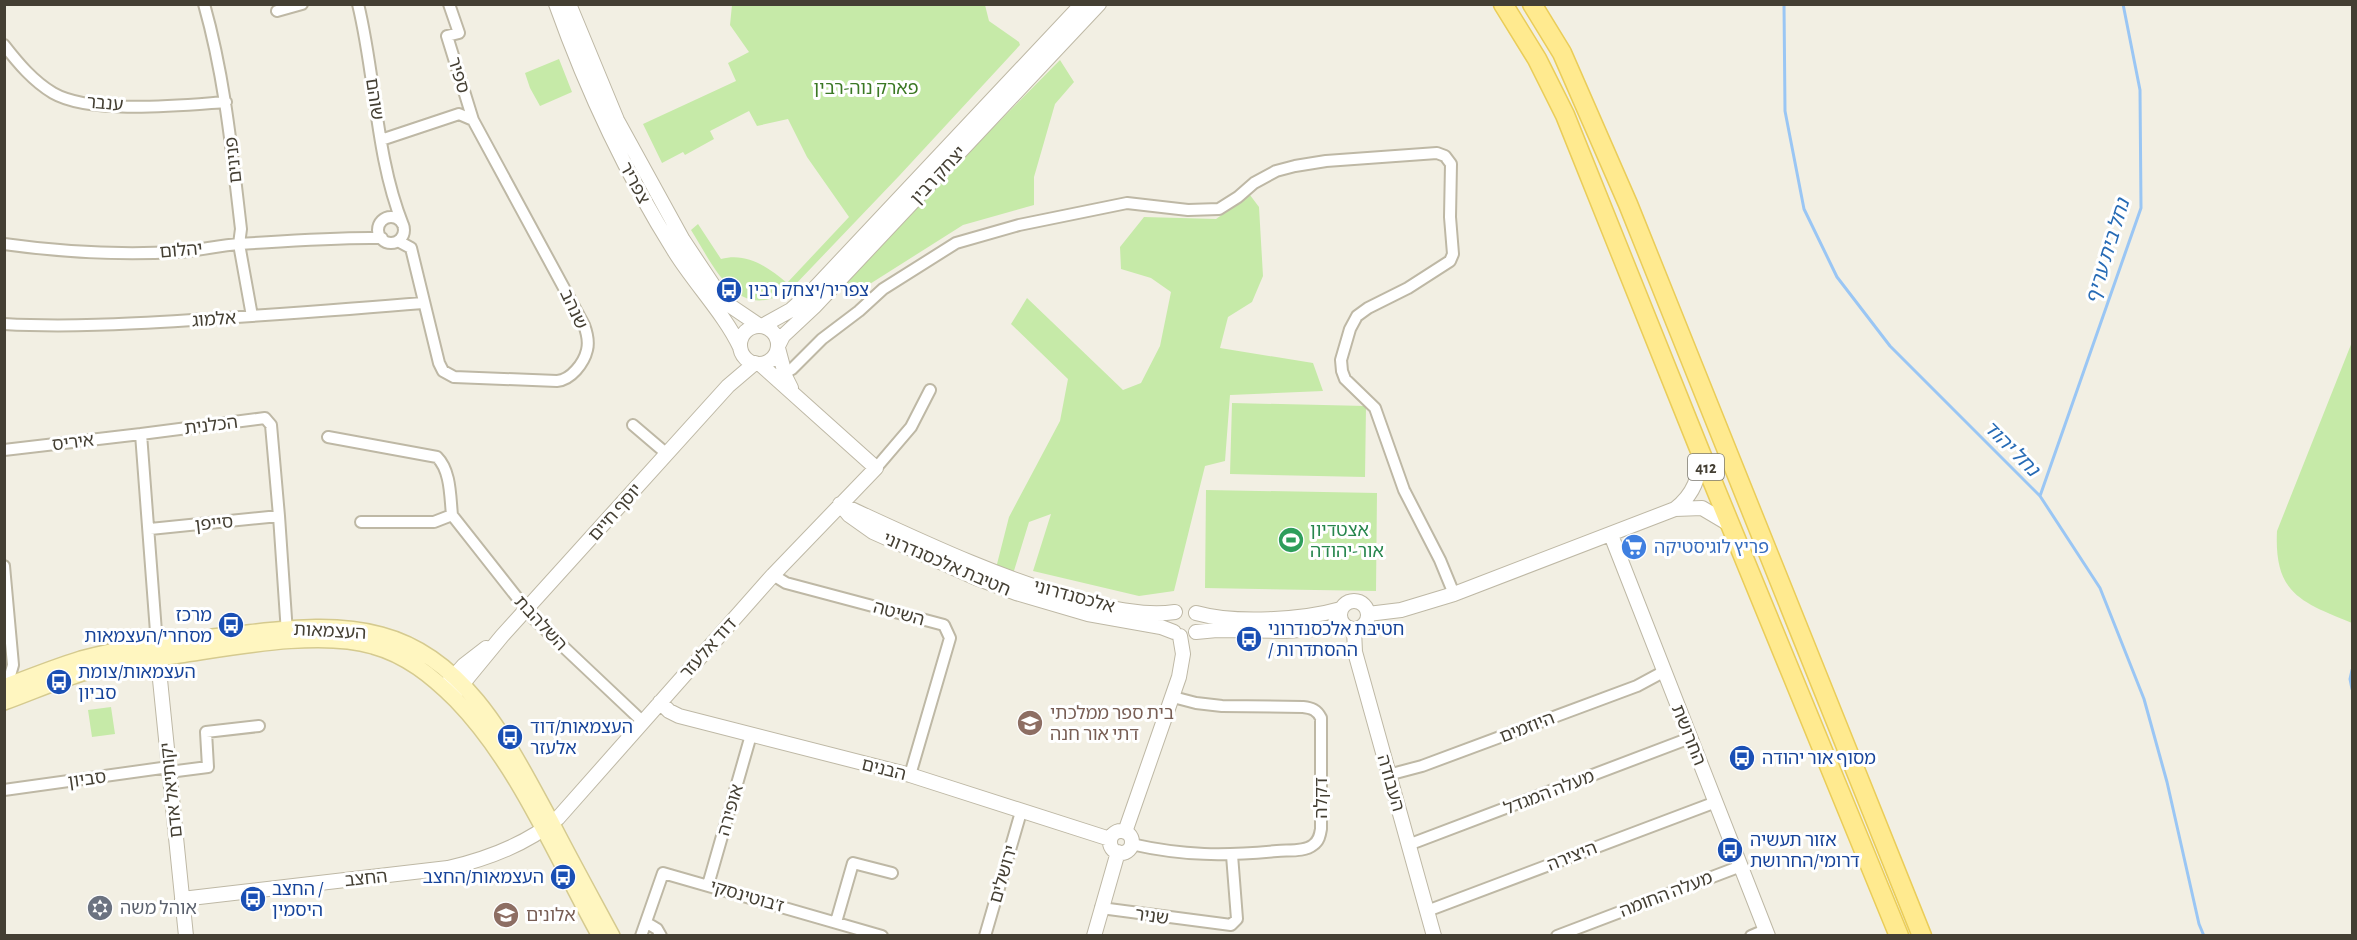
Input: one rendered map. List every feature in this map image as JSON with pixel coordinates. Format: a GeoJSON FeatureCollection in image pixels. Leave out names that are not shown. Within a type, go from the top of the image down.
{"type":"FeatureCollection","features":[{"type":"Feature","properties":{"kind":"main road","name":"412"},"geometry":{"type":"LineString","coordinates":[[1503,4],[1537,59],[1565,115],[1700,452],[1899,936]]}},
{"type":"Feature","properties":{"kind":"main road","name":"412"},"geometry":{"type":"LineString","coordinates":[[1532,4],[1562,53],[1623,193],[1922,936]]}},
{"type":"Feature","properties":{"kind":"main road","name":"העצמאות"},"geometry":{"type":"LineString","coordinates":[[5,692],[31,677],[82,659],[286,635],[371,645],[405,658],[453,686],[492,721],[509,746],[600,936]]}},
{"type":"Feature","properties":{"kind":"main road","name":"העצמאות"},"geometry":{"type":"LineString","coordinates":[[5,692],[157,651]]}},
{"type":"Feature","properties":{"kind":"main road","name":"העצמאות"},"geometry":{"type":"LineString","coordinates":[[547,826],[612,936]]}},
{"type":"Feature","properties":{"kind":"street","name":"פנינים"},"geometry":{"type":"LineString","coordinates":[[204,4],[220,66],[226,102],[241,229],[239,244],[252,316]]}},
{"type":"Feature","properties":{"kind":"street"},"geometry":{"type":"LineString","coordinates":[[277,11],[302,4]]}},
{"type":"Feature","properties":{"kind":"street","name":"שוהם"},"geometry":{"type":"LineString","coordinates":[[358,4],[366,38],[391,193],[403,225]]}},
{"type":"Feature","properties":{"kind":"street","name":"ספיר"},"geometry":{"type":"LineString","coordinates":[[449,4],[459,33],[447,36],[473,120]]}},
{"type":"Feature","properties":{"kind":"street","name":"צפריר"},"geometry":{"type":"LineString","coordinates":[[556,4],[584,76],[628,170],[675,253],[694,282],[731,328],[740,347]]}},
{"type":"Feature","properties":{"kind":"street","name":"צפריר"},"geometry":{"type":"LineString","coordinates":[[569,4],[617,120],[683,240],[717,291],[732,307],[761,326]]}},
{"type":"Feature","properties":{"kind":"street","name":"יצחק רבין"},"geometry":{"type":"LineString","coordinates":[[761,326],[791,310],[813,290],[1082,4]]}},
{"type":"Feature","properties":{"kind":"street","name":"יצחק רבין"},"geometry":{"type":"LineString","coordinates":[[778,347],[783,336],[814,307],[1099,4]]}},
{"type":"Feature","properties":{"kind":"street","name":"ענבר"},"geometry":{"type":"LineString","coordinates":[[4,45],[19,65],[35,80],[55,94],[88,104],[171,106],[226,102]]}},
{"type":"Feature","properties":{"kind":"street"},"geometry":{"type":"LineString","coordinates":[[381,140],[459,114],[473,120]]}},
{"type":"Feature","properties":{"kind":"street","name":"שנהב"},"geometry":{"type":"LineString","coordinates":[[398,241],[411,248],[423,303],[443,371],[454,377],[561,381],[573,374],[587,351],[584,325],[473,120]]}},
{"type":"Feature","properties":{"kind":"street"},"geometry":{"type":"LineString","coordinates":[[779,375],[792,369],[822,339],[859,311],[883,289],[956,243],[1019,225],[1127,203],[1188,210],[1219,209],[1254,183],[1276,171],[1295,166],[1326,161],[1437,153],[1445,156],[1452,165],[1450,217],[1453,254],[1450,261],[1358,316],[1350,329],[1341,360],[1345,379],[1375,408],[1404,490],[1440,560],[1454,594]]}},
{"type":"Feature","properties":{"kind":"street","name":"שוהם"},"geometry":{"type":"LineString","coordinates":[[382,228],[391,193]]}},
{"type":"Feature","properties":{"kind":"street"},"geometry":{"type":"LineString","coordinates":[[398,219],[403,225],[404,234],[398,241],[389,242],[382,228],[398,219]]}},
{"type":"Feature","properties":{"kind":"street","name":"יהלום"},"geometry":{"type":"LineString","coordinates":[[4,244],[130,254],[179,252],[239,244],[357,237],[382,228]]}},
{"type":"Feature","properties":{"kind":"street","name":"אלמוג"},"geometry":{"type":"LineString","coordinates":[[4,324],[56,327],[311,313],[423,303]]}},
{"type":"Feature","properties":{"kind":"street"},"geometry":{"type":"LineString","coordinates":[[779,375],[775,334],[770,329],[753,326],[745,332],[741,340],[740,347],[746,359],[779,375],[798,397],[876,468],[911,427],[930,390]]}},
{"type":"Feature","properties":{"kind":"street","name":"יוסף חיים"},"geometry":{"type":"LineString","coordinates":[[728,386],[736,369],[740,347]]}},
{"type":"Feature","properties":{"kind":"street"},"geometry":{"type":"LineString","coordinates":[[758,364],[771,360],[778,347]]}},
{"type":"Feature","properties":{"kind":"street","name":"יוסף חיים"},"geometry":{"type":"LineString","coordinates":[[453,686],[526,610],[728,386],[758,364]]}},
{"type":"Feature","properties":{"kind":"street","name":"הכלנית"},"geometry":{"type":"LineString","coordinates":[[141,434],[265,418],[271,425],[286,635]]}},
{"type":"Feature","properties":{"kind":"street"},"geometry":{"type":"LineString","coordinates":[[633,425],[667,454]]}},
{"type":"Feature","properties":{"kind":"street"},"geometry":{"type":"LineString","coordinates":[[141,434],[150,529],[157,651]]}},
{"type":"Feature","properties":{"kind":"street","name":"איריס"},"geometry":{"type":"LineString","coordinates":[[4,450],[141,434]]}},
{"type":"Feature","properties":{"kind":"street","name":"השלהבת"},"geometry":{"type":"LineString","coordinates":[[328,437],[437,457],[446,472],[452,515],[526,610],[642,721]]}},
{"type":"Feature","properties":{"kind":"street"},"geometry":{"type":"LineString","coordinates":[[1368,614],[1401,609],[1454,594],[1675,509],[1685,501],[1696,484],[1700,452]]}},
{"type":"Feature","properties":{"kind":"street","name":"דוד אלעזר"},"geometry":{"type":"LineString","coordinates":[[547,826],[566,811],[642,721],[773,575],[876,468]]}},
{"type":"Feature","properties":{"kind":"street","name":"חטיבת אלכסנדרוני"},"geometry":{"type":"LineString","coordinates":[[840,504],[943,551]]}},
{"type":"Feature","properties":{"kind":"street","name":"חטיבת אלכסנדרוני"},"geometry":{"type":"LineString","coordinates":[[840,504],[849,515],[873,532],[976,578],[1026,596],[1088,614],[1161,627],[1185,634],[1217,630],[1286,631],[1349,628]]}},
{"type":"Feature","properties":{"kind":"street"},"geometry":{"type":"LineString","coordinates":[[1675,509],[1702,508],[1730,524]]}},
{"type":"Feature","properties":{"kind":"street"},"geometry":{"type":"LineString","coordinates":[[361,522],[434,522],[452,515]]}},
{"type":"Feature","properties":{"kind":"street","name":"סייפן"},"geometry":{"type":"LineString","coordinates":[[150,529],[279,516]]}},
{"type":"Feature","properties":{"kind":"street","name":"החרושת"},"geometry":{"type":"LineString","coordinates":[[1611,535],[1767,933]]}},
{"type":"Feature","properties":{"kind":"street","name":"אלכסנדרוני"},"geometry":{"type":"LineString","coordinates":[[943,551],[1020,582],[1091,603],[1150,613],[1175,612]]}},
{"type":"Feature","properties":{"kind":"street"},"geometry":{"type":"LineString","coordinates":[[4,566],[13,665],[5,692]]}},
{"type":"Feature","properties":{"kind":"street","name":"השיטה"},"geometry":{"type":"LineString","coordinates":[[773,575],[786,583],[944,625],[950,638],[910,775]]}},
{"type":"Feature","properties":{"kind":"street"},"geometry":{"type":"LineString","coordinates":[[1185,634],[1170,624],[1175,612],[1183,608],[1215,617],[1295,618],[1341,609],[1348,602],[1357,601],[1365,606],[1368,614],[1363,627],[1349,628],[1340,618],[1341,609]]}},
{"type":"Feature","properties":{"kind":"street"},"geometry":{"type":"LineString","coordinates":[[1128,838],[1116,832],[1110,839],[1111,847],[1118,852],[1126,851],[1128,838],[1179,678],[1185,634],[1199,620],[1196,613]]}},
{"type":"Feature","properties":{"kind":"street","name":"העבודה"},"geometry":{"type":"LineString","coordinates":[[1349,628],[1434,936]]}},
{"type":"Feature","properties":{"kind":"street","name":"יקותיאל אדם"},"geometry":{"type":"LineString","coordinates":[[157,651],[186,936]]}},
{"type":"Feature","properties":{"kind":"street"},"geometry":{"type":"LineString","coordinates":[[13,665],[22,674],[31,677]]}},
{"type":"Feature","properties":{"kind":"street","name":"היוזמים"},"geometry":{"type":"LineString","coordinates":[[1388,775],[1422,766],[1627,690],[1663,672]]}},
{"type":"Feature","properties":{"kind":"street","name":"דקלה"},"geometry":{"type":"LineString","coordinates":[[1128,838],[1180,853],[1233,855],[1302,849],[1315,844],[1319,838],[1321,829],[1321,718],[1318,712],[1312,708],[1222,706],[1173,697]]}},
{"type":"Feature","properties":{"kind":"street","name":"הבנים"},"geometry":{"type":"LineString","coordinates":[[660,702],[669,711],[679,716],[910,775],[1110,839]]}},
{"type":"Feature","properties":{"kind":"street","name":"סביון"},"geometry":{"type":"LineString","coordinates":[[4,790],[208,767],[206,732],[258,726]]}},
{"type":"Feature","properties":{"kind":"street","name":"אופירה"},"geometry":{"type":"LineString","coordinates":[[708,885],[751,735]]}},
{"type":"Feature","properties":{"kind":"street","name":"מעלה המגדל"},"geometry":{"type":"LineString","coordinates":[[1408,845],[1690,738]]}},
{"type":"Feature","properties":{"kind":"street","name":"היצירה"},"geometry":{"type":"LineString","coordinates":[[1427,911],[1716,802]]}},
{"type":"Feature","properties":{"kind":"street","name":"ירושלים"},"geometry":{"type":"LineString","coordinates":[[985,936],[1021,812]]}},
{"type":"Feature","properties":{"kind":"street","name":"החצב"},"geometry":{"type":"LineString","coordinates":[[182,899],[448,868],[496,854],[547,826]]}},
{"type":"Feature","properties":{"kind":"street"},"geometry":{"type":"LineString","coordinates":[[1094,936],[1118,852]]}},
{"type":"Feature","properties":{"kind":"street","name":"שניר"},"geometry":{"type":"LineString","coordinates":[[1101,908],[1231,925],[1237,919],[1233,855]]}},
{"type":"Feature","properties":{"kind":"street"},"geometry":{"type":"LineString","coordinates":[[836,922],[853,863],[891,873]]}},
{"type":"Feature","properties":{"kind":"street","name":"מעלה החומה"},"geometry":{"type":"LineString","coordinates":[[1557,936],[1741,866]]}},
{"type":"Feature","properties":{"kind":"street","name":"ז'בוטינסקי"},"geometry":{"type":"LineString","coordinates":[[641,936],[663,873],[882,936]]}},
{"type":"Feature","properties":{"kind":"street"},"geometry":{"type":"LineString","coordinates":[[647,923],[657,929],[661,936]]}},
{"type":"Feature","properties":{"kind":"street"},"geometry":{"type":"LineString","coordinates":[[1751,936],[1767,933]]}},
{"type":"Feature","properties":{"kind":"green space","name":"פארק נוה-רבין"},"geometry":{"type":"Polygon","coordinates":[[[732,5],[985,5],[989,21],[1020,45],[792,288],[773,298],[757,300],[743,296],[730,288],[719,275],[691,230],[698,224],[721,259],[731,257],[757,262],[787,283],[849,217],[807,157],[788,119],[757,126],[749,111],[710,131],[714,139],[685,155],[683,152],[662,163],[643,124],[736,81],[728,63],[749,52],[730,25],[732,5]]]}},
{"type":"Feature","properties":{"kind":"green space"},"geometry":{"type":"Polygon","coordinates":[[[559,59],[572,92],[540,106],[525,73],[559,59]]]}},
{"type":"Feature","properties":{"kind":"green space"},"geometry":{"type":"Polygon","coordinates":[[[1060,60],[1074,82],[1055,104],[1034,177],[1034,205],[963,225],[854,294],[839,283],[1060,60]]]}},
{"type":"Feature","properties":{"kind":"green space"},"geometry":{"type":"Polygon","coordinates":[[[1250,195],[1259,207],[1263,276],[1252,302],[1228,317],[1220,348],[1313,363],[1323,391],[1230,395],[1225,461],[1205,466],[1174,591],[1139,596],[1033,571],[1051,514],[1029,522],[1013,574],[996,568],[1009,517],[1060,421],[1068,379],[1011,324],[1027,298],[1123,390],[1141,383],[1160,346],[1171,292],[1151,278],[1121,269],[1120,247],[1144,217],[1216,219],[1250,195]]]}},
{"type":"Feature","properties":{"kind":"green space"},"geometry":{"type":"Polygon","coordinates":[[[2352,342],[2352,623],[2318,608],[2294,592],[2280,569],[2277,531],[2352,342]]]}},
{"type":"Feature","properties":{"kind":"green space"},"geometry":{"type":"Polygon","coordinates":[[[1232,403],[1366,406],[1365,477],[1230,474],[1232,403]]]}},
{"type":"Feature","properties":{"kind":"green space","name":"אצטדיון אור-יהודה"},"geometry":{"type":"Polygon","coordinates":[[[1206,490],[1377,493],[1376,591],[1205,588],[1206,490]]]}},
{"type":"Feature","properties":{"kind":"green space"},"geometry":{"type":"Polygon","coordinates":[[[111,707],[115,734],[92,737],[88,710],[111,707]]]}},
{"type":"Feature","properties":{"kind":"waterway","name":"נחל יהוד"},"geometry":{"type":"LineString","coordinates":[[1784,4],[1785,111],[1804,209],[1837,277],[1890,346],[2040,496],[2100,588],[2144,699],[2167,782],[2199,924],[2204,936]]}},
{"type":"Feature","properties":{"kind":"waterway","name":"נחל בית עריף"},"geometry":{"type":"LineString","coordinates":[[2040,496],[2141,208],[2140,90],[2123,4]]}},
{"type":"Feature","properties":{"kind":"waterway"},"geometry":{"type":"LineString","coordinates":[[2352,670],[2350,679],[2352,689]]}},
{"type":"Feature","properties":{"kind":"place","name":"צפריר/יצחק רבין"},"geometry":{"type":"Point","coordinates":[729,290]}},
{"type":"Feature","properties":{"kind":"place","name":"אצטדיון אור-יהודה"},"geometry":{"type":"Point","coordinates":[1291,540]}},
{"type":"Feature","properties":{"kind":"place","name":"פריץ לוגיסטיקה"},"geometry":{"type":"Point","coordinates":[1634,547]}},
{"type":"Feature","properties":{"kind":"place","name":"מרכז מסחרי/העצמאות"},"geometry":{"type":"Point","coordinates":[231,625]}},
{"type":"Feature","properties":{"kind":"place","name":"חטיבת אלכסנדרוני / ההסתדרות"},"geometry":{"type":"Point","coordinates":[1249,639]}},
{"type":"Feature","properties":{"kind":"place","name":"העצמאות/צומת סביון"},"geometry":{"type":"Point","coordinates":[59,682]}},
{"type":"Feature","properties":{"kind":"place","name":"בית ספר ממלכתי דתי אור חנה"},"geometry":{"type":"Point","coordinates":[1030,723]}},
{"type":"Feature","properties":{"kind":"place","name":"העצמאות/דוד אלעזר"},"geometry":{"type":"Point","coordinates":[510,737]}},
{"type":"Feature","properties":{"kind":"place","name":"מסוף אור יהודה"},"geometry":{"type":"Point","coordinates":[1742,758]}},
{"type":"Feature","properties":{"kind":"place","name":"אזור תעשיה דרומי/החרושת"},"geometry":{"type":"Point","coordinates":[1730,850]}},
{"type":"Feature","properties":{"kind":"place","name":"העצמאות/החצב"},"geometry":{"type":"Point","coordinates":[563,877]}},
{"type":"Feature","properties":{"kind":"place","name":"החצב / היסמין"},"geometry":{"type":"Point","coordinates":[253,899]}},
{"type":"Feature","properties":{"kind":"place","name":"אוהל משה"},"geometry":{"type":"Point","coordinates":[100,908]}},
{"type":"Feature","properties":{"kind":"place","name":"אלונים"},"geometry":{"type":"Point","coordinates":[506,915]}}]}
